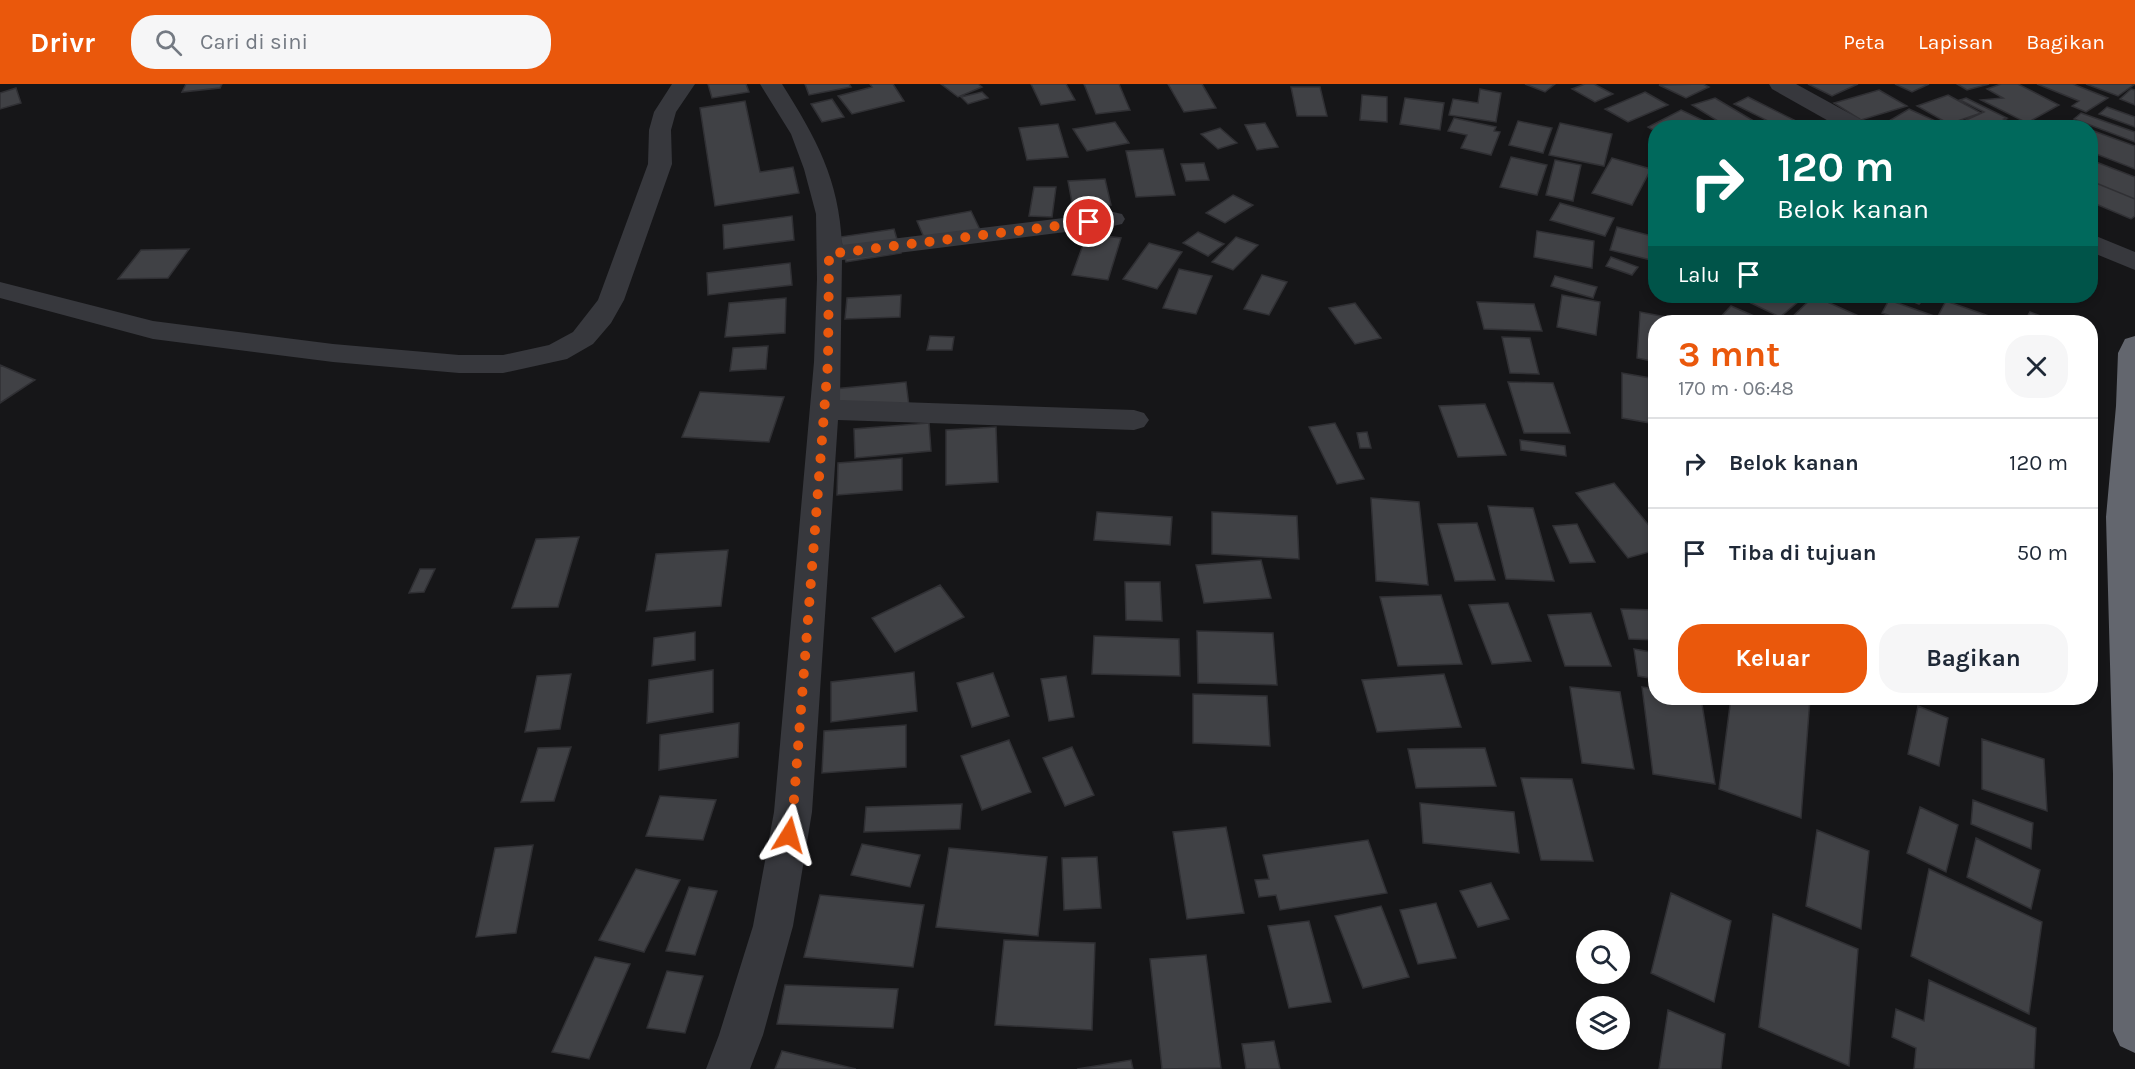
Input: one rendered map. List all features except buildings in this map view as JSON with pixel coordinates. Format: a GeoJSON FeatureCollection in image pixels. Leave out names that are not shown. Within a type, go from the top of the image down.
{"type":"FeatureCollection","features":[{"type":"Feature","properties":{"kind":"highway"},"geometry":{"type":"LineString","coordinates":[[2135,345],[2132,353],[2125,627],[2132,774],[2135,1031]]}},
{"type":"Feature","properties":{"kind":"street"},"geometry":{"type":"LineString","coordinates":[[0,290],[153,330],[333,353],[459,364],[503,364],[556,353],[583,338],[601,317],[611,300],[660,164],[660,130],[664,112],[684,84]]}},
{"type":"Feature","properties":{"kind":"street"},"geometry":{"type":"LineString","coordinates":[[728,1069],[741,1035],[773,926],[793,812],[828,362],[828,214],[816,169],[802,134],[771,84]]}},
{"type":"Feature","properties":{"kind":"street"},"geometry":{"type":"LineString","coordinates":[[1780,84],[1845,120]]}},
{"type":"Feature","properties":{"kind":"street"},"geometry":{"type":"LineString","coordinates":[[829,254],[1113,219]]}},
{"type":"Feature","properties":{"kind":"street"},"geometry":{"type":"LineString","coordinates":[[2098,245],[2135,262]]}},
{"type":"Feature","properties":{"kind":"street"},"geometry":{"type":"LineString","coordinates":[[823,409],[1134,420]]}},
{"type":"Feature","properties":{"kind":"route"},"geometry":{"type":"LineString","coordinates":[[789,835],[793,812],[828,362],[829,254],[1089,222]]}}]}
